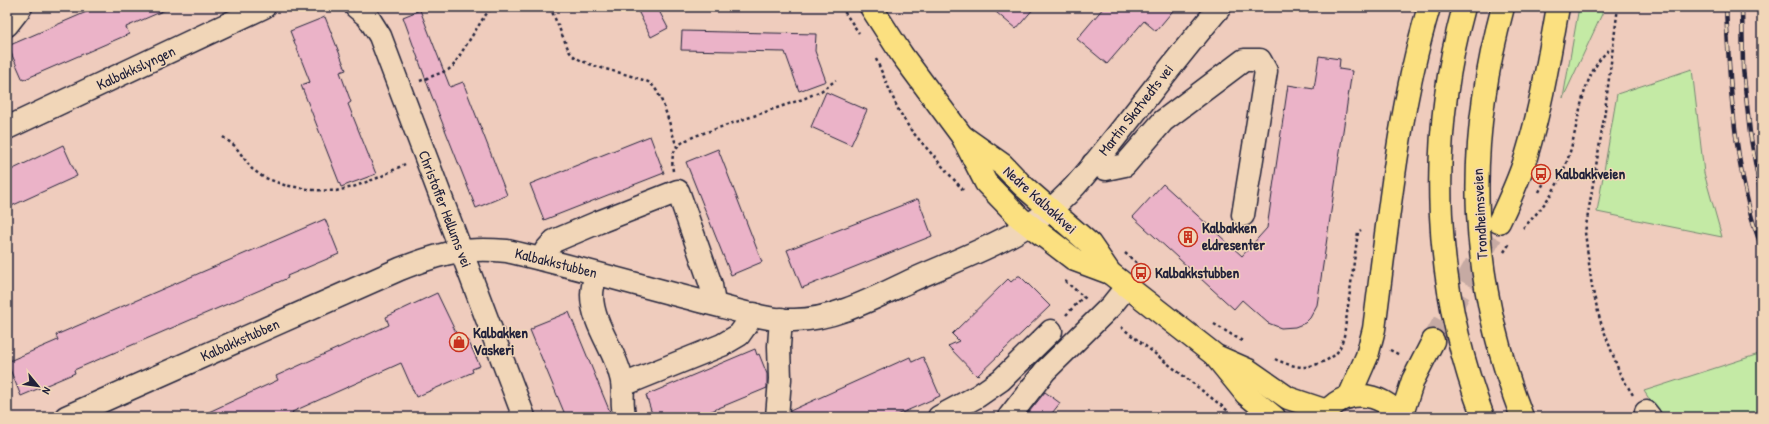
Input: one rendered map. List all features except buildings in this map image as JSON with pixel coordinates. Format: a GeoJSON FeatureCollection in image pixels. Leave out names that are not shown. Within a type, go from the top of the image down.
{"type":"FeatureCollection","features":[{"type":"Feature","properties":{"kind":"main road","name":"Nedre Kalbakkvei"},"geometry":{"type":"LineString","coordinates":[[871,7],[902,55],[962,136],[986,183],[1005,204],[1029,225],[1075,260],[1110,273],[1216,356],[1246,394],[1274,417]]}},
{"type":"Feature","properties":{"kind":"main road"},"geometry":{"type":"LineString","coordinates":[[1350,397],[1367,356],[1374,329],[1408,88],[1429,7]]}},
{"type":"Feature","properties":{"kind":"main road"},"geometry":{"type":"LineString","coordinates":[[1464,7],[1449,76],[1442,128],[1441,209],[1444,254],[1451,309],[1460,346],[1483,417]]}},
{"type":"Feature","properties":{"kind":"main road","name":"Trondheimsveien"},"geometry":{"type":"LineString","coordinates":[[1503,7],[1484,87],[1480,127],[1477,202],[1479,246],[1494,332],[1508,380],[1522,417]]}},
{"type":"Feature","properties":{"kind":"main road"},"geometry":{"type":"LineString","coordinates":[[1499,222],[1526,158],[1533,133],[1540,104],[1558,7]]}},
{"type":"Feature","properties":{"kind":"main road","name":"Nedre Kalbakkvei"},"geometry":{"type":"LineString","coordinates":[[962,136],[1003,165],[1050,210],[1090,244],[1110,273]]}},
{"type":"Feature","properties":{"kind":"main road"},"geometry":{"type":"LineString","coordinates":[[1401,417],[1413,380],[1433,341]]}},
{"type":"Feature","properties":{"kind":"main road","name":"Nedre Kalbakkvei"},"geometry":{"type":"LineString","coordinates":[[1216,356],[1248,370],[1288,398],[1325,414]]}},
{"type":"Feature","properties":{"kind":"main road"},"geometry":{"type":"LineString","coordinates":[[1325,414],[1337,402],[1361,395],[1373,396],[1384,401],[1401,417]]}},
{"type":"Feature","properties":{"kind":"street"},"geometry":{"type":"LineString","coordinates":[[7,25],[21,7]]}},
{"type":"Feature","properties":{"kind":"street","name":"Kalbakkslyngen"},"geometry":{"type":"LineString","coordinates":[[7,128],[264,7]]}},
{"type":"Feature","properties":{"kind":"street","name":"Christoffer Hellums vei"},"geometry":{"type":"LineString","coordinates":[[356,7],[374,24],[380,36],[524,417]]}},
{"type":"Feature","properties":{"kind":"street","name":"Martin Skatvedts vei"},"geometry":{"type":"LineString","coordinates":[[1050,210],[1067,195],[1093,164],[1220,7]]}},
{"type":"Feature","properties":{"kind":"street"},"geometry":{"type":"LineString","coordinates":[[1093,164],[1106,169],[1125,165],[1163,121],[1244,60],[1260,60],[1266,71],[1244,215]]}},
{"type":"Feature","properties":{"kind":"street"},"geometry":{"type":"LineString","coordinates":[[541,259],[546,250],[554,241],[678,191],[711,285],[714,304]]}},
{"type":"Feature","properties":{"kind":"street","name":"Kalbakkstubben"},"geometry":{"type":"LineString","coordinates":[[66,417],[400,269],[430,257],[461,250],[489,249],[507,251],[754,314],[781,320],[795,320],[816,318],[841,311],[884,294],[1000,240],[1029,225],[1050,210]]}},
{"type":"Feature","properties":{"kind":"street"},"geometry":{"type":"LineString","coordinates":[[596,274],[592,296],[595,311],[620,371],[623,385],[622,398],[625,417]]}},
{"type":"Feature","properties":{"kind":"street"},"geometry":{"type":"LineString","coordinates":[[1009,417],[1045,371],[1103,313],[1127,286]]}},
{"type":"Feature","properties":{"kind":"street"},"geometry":{"type":"LineString","coordinates":[[623,385],[722,345],[739,335],[754,314]]}},
{"type":"Feature","properties":{"kind":"street"},"geometry":{"type":"LineString","coordinates":[[777,417],[780,378],[778,346],[781,320]]}},
{"type":"Feature","properties":{"kind":"street"},"geometry":{"type":"LineString","coordinates":[[939,417],[978,396],[1001,380],[1051,331]]}},
{"type":"Feature","properties":{"kind":"path"},"geometry":{"type":"LineString","coordinates":[[399,89],[437,75],[453,66],[492,7]]}},
{"type":"Feature","properties":{"kind":"path"},"geometry":{"type":"LineString","coordinates":[[550,7],[568,51],[572,56],[652,84],[659,96],[677,147]]}},
{"type":"Feature","properties":{"kind":"path"},"geometry":{"type":"LineString","coordinates":[[842,7],[861,36]]}},
{"type":"Feature","properties":{"kind":"path"},"geometry":{"type":"LineString","coordinates":[[1618,7],[1604,118],[1585,232],[1592,287],[1600,320],[1610,350],[1620,374],[1648,415]]}},
{"type":"Feature","properties":{"kind":"path"},"geometry":{"type":"LineString","coordinates":[[1519,232],[1544,205],[1556,187],[1572,147],[1590,75],[1597,63],[1612,48]]}},
{"type":"Feature","properties":{"kind":"path"},"geometry":{"type":"LineString","coordinates":[[873,54],[898,109],[910,128],[968,196]]}},
{"type":"Feature","properties":{"kind":"path"},"geometry":{"type":"LineString","coordinates":[[678,191],[672,164],[673,155],[677,147],[685,141],[695,136],[803,99],[821,91],[836,80]]}},
{"type":"Feature","properties":{"kind":"path"},"geometry":{"type":"LineString","coordinates":[[223,137],[235,146],[252,169],[263,177],[284,185],[327,192],[353,187],[380,176],[424,153]]}},
{"type":"Feature","properties":{"kind":"path"},"geometry":{"type":"LineString","coordinates":[[934,157],[939,154]]}},
{"type":"Feature","properties":{"kind":"path"},"geometry":{"type":"LineString","coordinates":[[1274,359],[1302,367],[1319,363],[1330,358],[1338,351],[1344,336],[1358,232],[1361,230]]}},
{"type":"Feature","properties":{"kind":"path"},"geometry":{"type":"LineString","coordinates":[[1501,258],[1512,241]]}},
{"type":"Feature","properties":{"kind":"path"},"geometry":{"type":"LineString","coordinates":[[1124,252],[1148,271]]}},
{"type":"Feature","properties":{"kind":"path"},"geometry":{"type":"LineString","coordinates":[[1061,278],[1103,313],[1231,413]]}},
{"type":"Feature","properties":{"kind":"path"},"geometry":{"type":"LineString","coordinates":[[1209,321],[1250,345]]}},
{"type":"Feature","properties":{"kind":"path"},"geometry":{"type":"LineString","coordinates":[[1385,348],[1405,357]]}},
{"type":"Feature","properties":{"kind":"green space"},"geometry":{"type":"Polygon","coordinates":[[[1579,7],[1603,7],[1602,14],[1563,98],[1579,7]]]}},
{"type":"Feature","properties":{"kind":"green space"},"geometry":{"type":"Polygon","coordinates":[[[1692,69],[1704,173],[1722,237],[1597,212],[1617,94],[1692,69]]]}},
{"type":"Feature","properties":{"kind":"green space"},"geometry":{"type":"Polygon","coordinates":[[[1762,353],[1762,417],[1661,417],[1644,391],[1762,353]]]}},
{"type":"Feature","properties":{"kind":"tunnel"},"geometry":{"type":"LineString","coordinates":[[1433,341],[1499,222]]}},
{"type":"Feature","properties":{"kind":"railway"},"geometry":{"type":"LineString","coordinates":[[1726,7],[1730,82],[1735,132],[1750,212],[1762,250]]}},
{"type":"Feature","properties":{"kind":"railway"},"geometry":{"type":"LineString","coordinates":[[1742,7],[1743,68],[1750,133],[1762,201]]}},
{"type":"Feature","properties":{"kind":"place","name":"Kalbakkveien"},"geometry":{"type":"Point","coordinates":[1541,174]}},
{"type":"Feature","properties":{"kind":"place","name":"Kalbakken eldresenter"},"geometry":{"type":"Point","coordinates":[1188,237]}},
{"type":"Feature","properties":{"kind":"place","name":"Kalbakkstubben"},"geometry":{"type":"Point","coordinates":[1141,273]}},
{"type":"Feature","properties":{"kind":"place","name":"Kalbakken Vaskeri"},"geometry":{"type":"Point","coordinates":[459,342]}}]}
